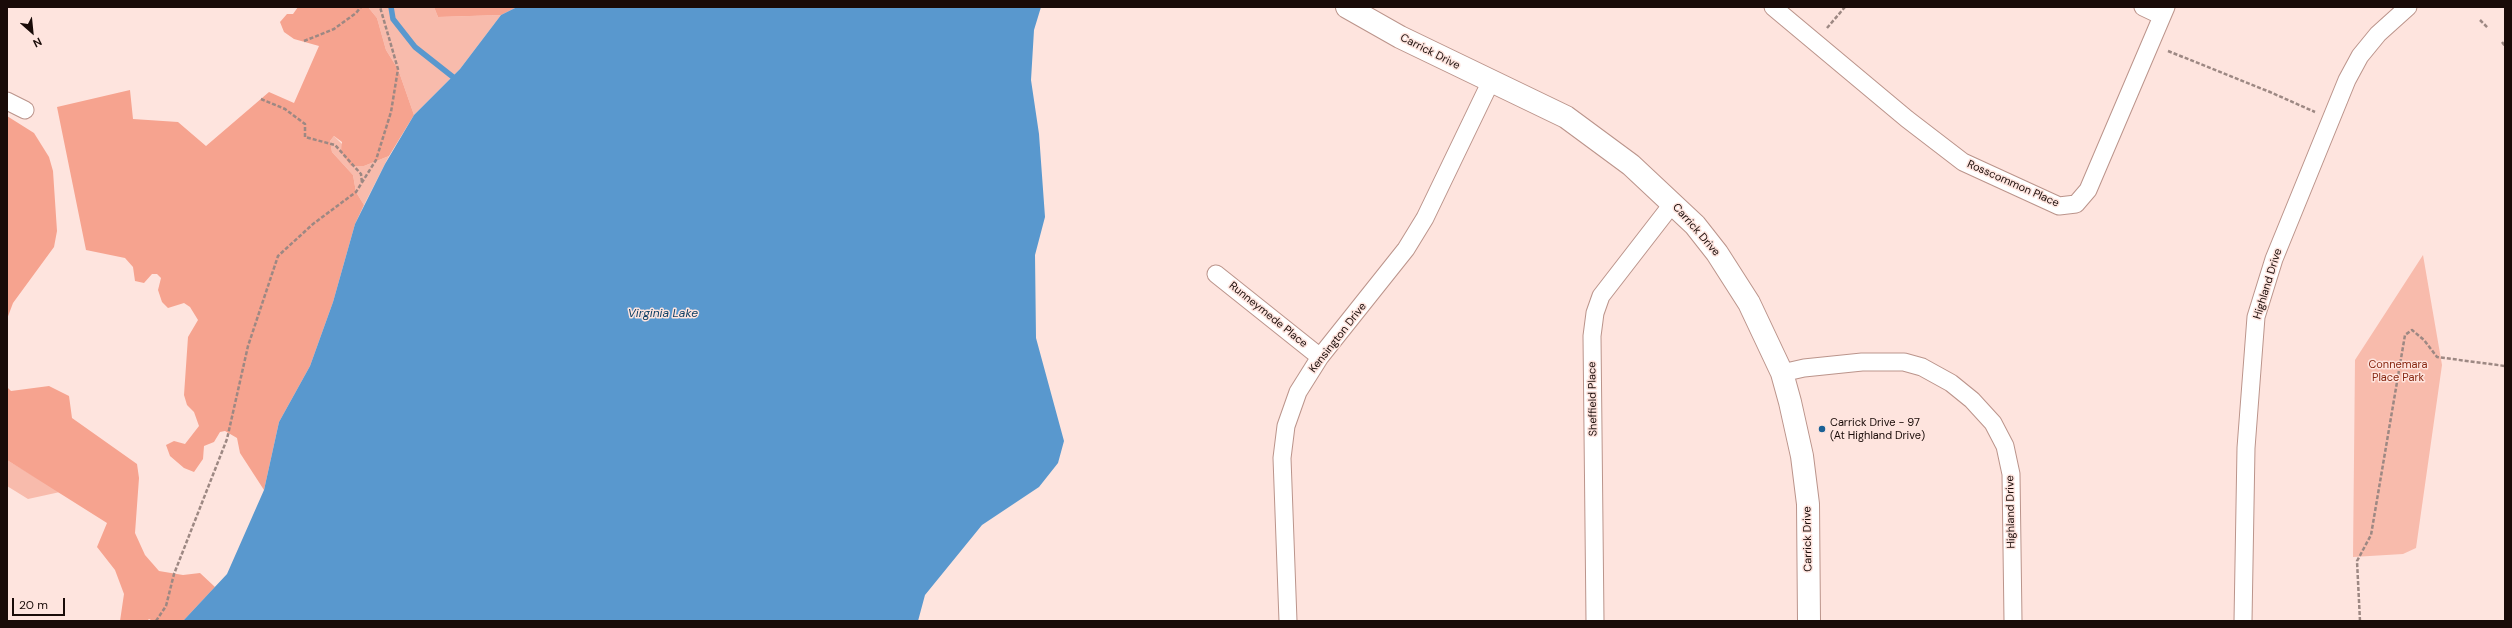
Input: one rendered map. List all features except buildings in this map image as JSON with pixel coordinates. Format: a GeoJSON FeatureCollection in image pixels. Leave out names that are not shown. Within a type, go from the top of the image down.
{"type":"FeatureCollection","features":[{"type":"Feature","properties":{"kind":"street","name":"Carrick Drive"},"geometry":{"type":"LineString","coordinates":[[1347,7],[1400,37],[1490,82],[1536,101],[1566,117],[1631,165],[1695,225],[1731,274],[1748,303],[1782,373],[1802,456],[1808,504],[1809,621]]}},
{"type":"Feature","properties":{"kind":"street","name":"Rosscommon Place"},"geometry":{"type":"LineString","coordinates":[[1774,7],[1907,119],[1963,162],[2059,206],[2076,204],[2088,190],[2164,12]]}},
{"type":"Feature","properties":{"kind":"street"},"geometry":{"type":"LineString","coordinates":[[2143,7],[2164,12]]}},
{"type":"Feature","properties":{"kind":"street","name":"Highland Drive"},"geometry":{"type":"LineString","coordinates":[[2243,621],[2250,367],[2260,303],[2274,260],[2347,80],[2360,56],[2378,34],[2408,7]]}},
{"type":"Feature","properties":{"kind":"street","name":"Kensington Drive"},"geometry":{"type":"LineString","coordinates":[[1288,621],[1282,458],[1286,426],[1298,392],[1320,357],[1406,249],[1425,218],[1490,82]]}},
{"type":"Feature","properties":{"kind":"street"},"geometry":{"type":"LineString","coordinates":[[7,101],[25,110]]}},
{"type":"Feature","properties":{"kind":"street","name":"Sheffield Place"},"geometry":{"type":"LineString","coordinates":[[1595,621],[1592,336],[1595,314],[1601,296],[1673,203]]}},
{"type":"Feature","properties":{"kind":"street","name":"Runneymede Place"},"geometry":{"type":"LineString","coordinates":[[1216,274],[1320,357]]}},
{"type":"Feature","properties":{"kind":"street","name":"Highland Drive"},"geometry":{"type":"LineString","coordinates":[[1782,373],[1804,368],[1862,362],[1904,362],[1928,370],[1951,383],[1972,400],[1993,423],[2005,446],[2011,474],[2013,621]]}},
{"type":"Feature","properties":{"kind":"path"},"geometry":{"type":"LineString","coordinates":[[304,42],[334,29],[356,14],[361,7]]}},
{"type":"Feature","properties":{"kind":"path"},"geometry":{"type":"LineString","coordinates":[[156,621],[166,606],[174,574],[227,439],[248,346],[278,256],[313,224],[356,192],[376,160],[397,83],[398,69],[380,7]]}},
{"type":"Feature","properties":{"kind":"path"},"geometry":{"type":"LineString","coordinates":[[1827,28],[1845,7]]}},
{"type":"Feature","properties":{"kind":"path"},"geometry":{"type":"LineString","coordinates":[[2480,20],[2488,28]]}},
{"type":"Feature","properties":{"kind":"path"},"geometry":{"type":"LineString","coordinates":[[2502,42],[2505,46]]}},
{"type":"Feature","properties":{"kind":"path"},"geometry":{"type":"LineString","coordinates":[[2168,51],[2316,112]]}},
{"type":"Feature","properties":{"kind":"path"},"geometry":{"type":"LineString","coordinates":[[261,99],[285,109],[306,124],[305,137],[335,145],[361,174],[362,184]]}},
{"type":"Feature","properties":{"kind":"path"},"geometry":{"type":"LineString","coordinates":[[2360,621],[2357,560],[2371,535],[2405,335],[2412,330],[2424,340],[2437,357],[2505,366]]}},
{"type":"Feature","properties":{"kind":"green space"},"geometry":{"type":"Polygon","coordinates":[[[368,7],[434,7],[438,17],[501,15],[460,69],[414,115],[398,69],[386,50],[377,18],[368,7]]]}},
{"type":"Feature","properties":{"kind":"green space"},"geometry":{"type":"Polygon","coordinates":[[[334,136],[364,166],[389,156],[364,205],[356,192],[353,175],[332,152],[330,141],[334,136]]]}},
{"type":"Feature","properties":{"kind":"green space","name":"Connemara Place Park"},"geometry":{"type":"Polygon","coordinates":[[[2423,255],[2442,365],[2416,548],[2403,554],[2353,557],[2355,360],[2423,255]]]}},
{"type":"Feature","properties":{"kind":"green space"},"geometry":{"type":"Polygon","coordinates":[[[7,460],[60,492],[28,499],[7,486],[7,460]]]}},
{"type":"Feature","properties":{"kind":"shaded area"},"geometry":{"type":"Polygon","coordinates":[[[298,7],[368,7],[377,18],[386,50],[398,69],[414,115],[389,156],[364,166],[351,166],[341,152],[342,142],[334,136],[330,141],[332,152],[353,175],[356,192],[364,205],[355,224],[333,302],[310,366],[279,422],[264,490],[240,453],[237,438],[225,431],[220,432],[214,442],[204,446],[203,459],[194,472],[184,468],[170,456],[166,445],[174,441],[185,444],[199,426],[194,412],[187,405],[184,395],[188,337],[198,320],[190,307],[184,303],[168,308],[162,302],[158,290],[161,278],[157,274],[152,274],[144,283],[135,281],[133,267],[125,258],[86,250],[57,107],[130,90],[133,119],[178,122],[206,146],[269,92],[294,103],[319,46],[294,39],[284,32],[280,22],[287,14],[293,14],[298,7]]]}},
{"type":"Feature","properties":{"kind":"shaded area"},"geometry":{"type":"Polygon","coordinates":[[[434,7],[517,7],[501,15],[438,17],[434,7]]]}},
{"type":"Feature","properties":{"kind":"shaded area"},"geometry":{"type":"Polygon","coordinates":[[[7,116],[34,133],[49,157],[53,171],[57,231],[54,247],[13,303],[7,319],[7,116]]]}},
{"type":"Feature","properties":{"kind":"shaded area"},"geometry":{"type":"Polygon","coordinates":[[[49,386],[69,396],[72,418],[137,464],[139,478],[135,533],[145,555],[159,571],[183,575],[200,573],[215,587],[183,621],[153,621],[149,619],[147,621],[120,621],[124,594],[115,570],[97,547],[107,523],[7,460],[7,387],[11,391],[49,386]]]}},
{"type":"Feature","properties":{"kind":"water","name":"Virginia Lake"},"geometry":{"type":"Polygon","coordinates":[[[517,7],[1041,7],[1034,30],[1031,80],[1039,134],[1045,217],[1035,255],[1036,338],[1064,441],[1058,463],[1039,487],[982,525],[925,595],[918,621],[183,621],[227,574],[264,490],[279,422],[310,366],[333,302],[355,224],[385,164],[414,115],[460,69],[501,15],[517,7]]]}},
{"type":"Feature","properties":{"kind":"waterway"},"geometry":{"type":"LineString","coordinates":[[391,7],[393,19],[415,47],[453,77]]}},
{"type":"Feature","properties":{"kind":"place","name":"Carrick Drive - 97 (At Highland Drive)"},"geometry":{"type":"Point","coordinates":[1822,429]}}]}
